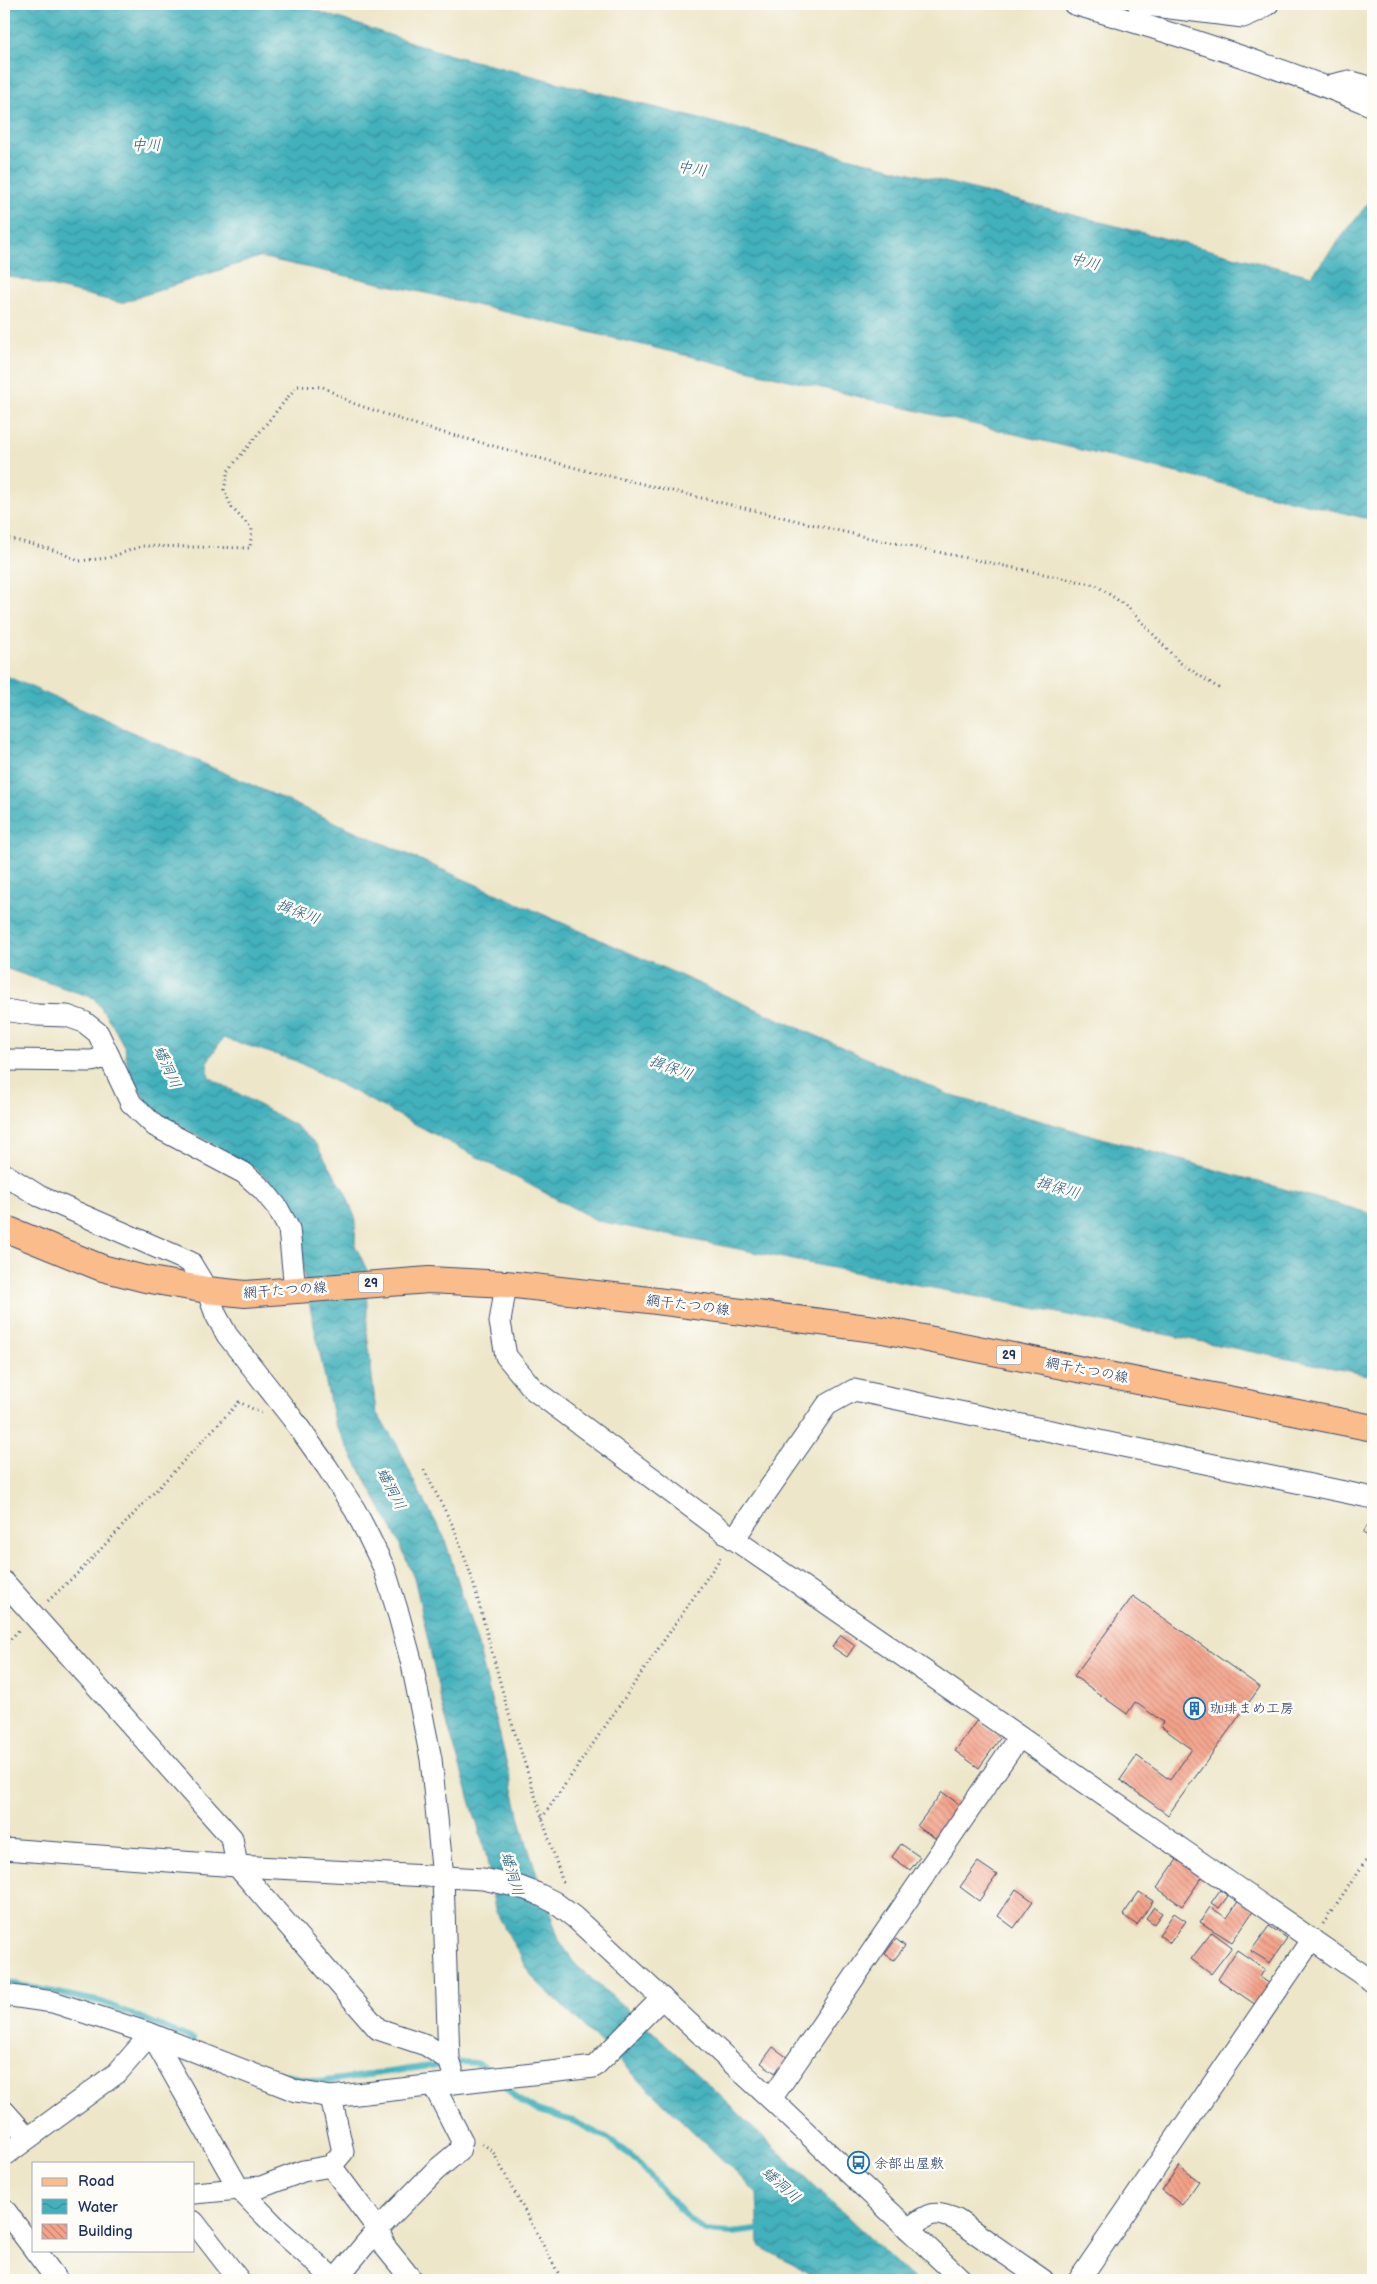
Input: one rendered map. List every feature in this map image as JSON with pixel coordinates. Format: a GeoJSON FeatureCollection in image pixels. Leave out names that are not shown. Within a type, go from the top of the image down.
{"type":"FeatureCollection","features":[{"type":"Feature","properties":{"kind":"main road","name":"網干たつの線"},"geometry":{"type":"LineString","coordinates":[[4,1228],[102,1268],[145,1279],[207,1290],[245,1294],[429,1280],[506,1284],[641,1299],[884,1330],[1373,1428]]}},
{"type":"Feature","properties":{"kind":"street"},"geometry":{"type":"LineString","coordinates":[[1138,4],[1243,17],[1268,4]]}},
{"type":"Feature","properties":{"kind":"street"},"geometry":{"type":"LineString","coordinates":[[1088,5],[1204,43],[1327,87],[1373,106]]}},
{"type":"Feature","properties":{"kind":"street"},"geometry":{"type":"LineString","coordinates":[[1327,87],[1349,81],[1373,88]]}},
{"type":"Feature","properties":{"kind":"street"},"geometry":{"type":"LineString","coordinates":[[4,1010],[37,1015],[67,1016],[84,1022],[98,1033],[131,1104],[155,1126],[244,1173],[277,1207],[289,1229],[295,1290]]}},
{"type":"Feature","properties":{"kind":"street"},"geometry":{"type":"LineString","coordinates":[[4,1060],[92,1061],[109,1056]]}},
{"type":"Feature","properties":{"kind":"street"},"geometry":{"type":"LineString","coordinates":[[4,1174],[39,1196],[190,1262],[207,1290],[216,1315],[227,1336],[292,1418],[327,1467],[355,1510],[384,1568],[412,1664],[431,1759],[443,1876],[449,2060],[456,2082]]}},
{"type":"Feature","properties":{"kind":"street"},"geometry":{"type":"LineString","coordinates":[[506,1284],[500,1322],[506,1356],[534,1390],[734,1539],[1373,1982]]}},
{"type":"Feature","properties":{"kind":"street"},"geometry":{"type":"LineString","coordinates":[[734,1539],[827,1405],[854,1390],[1373,1498]]}},
{"type":"Feature","properties":{"kind":"street"},"geometry":{"type":"LineString","coordinates":[[4,1582],[232,1838],[237,1866],[378,2029],[426,2045],[449,2060]]}},
{"type":"Feature","properties":{"kind":"street"},"geometry":{"type":"LineString","coordinates":[[771,2099],[1019,1737]]}},
{"type":"Feature","properties":{"kind":"street"},"geometry":{"type":"LineString","coordinates":[[4,1850],[237,1866],[483,1879],[520,1887],[536,1893],[554,1902],[574,1917],[771,2099],[962,2280]]}},
{"type":"Feature","properties":{"kind":"street"},"geometry":{"type":"LineString","coordinates":[[1079,2280],[1312,1939]]}},
{"type":"Feature","properties":{"kind":"street"},"geometry":{"type":"LineString","coordinates":[[4,1995],[53,2002],[151,2034],[296,2091],[331,2097],[594,2066],[662,1998]]}},
{"type":"Feature","properties":{"kind":"street"},"geometry":{"type":"LineString","coordinates":[[4,2156],[117,2073],[151,2034]]}},
{"type":"Feature","properties":{"kind":"street"},"geometry":{"type":"LineString","coordinates":[[151,2034],[239,2188],[278,2229],[335,2280],[378,2229],[435,2171],[459,2151],[462,2141],[434,2086]]}},
{"type":"Feature","properties":{"kind":"street"},"geometry":{"type":"LineString","coordinates":[[195,2193],[261,2187],[303,2171],[331,2166],[343,2152],[331,2097]]}},
{"type":"Feature","properties":{"kind":"street"},"geometry":{"type":"LineString","coordinates":[[4,2111],[28,2138]]}},
{"type":"Feature","properties":{"kind":"street"},"geometry":{"type":"LineString","coordinates":[[331,2166],[378,2229],[386,2248],[412,2280]]}},
{"type":"Feature","properties":{"kind":"street"},"geometry":{"type":"LineString","coordinates":[[4,2209],[27,2229]]}},
{"type":"Feature","properties":{"kind":"street"},"geometry":{"type":"LineString","coordinates":[[908,2229],[928,2215],[944,2214],[957,2220],[1043,2280]]}},
{"type":"Feature","properties":{"kind":"street"},"geometry":{"type":"LineString","coordinates":[[195,2223],[239,2280]]}},
{"type":"Feature","properties":{"kind":"street"},"geometry":{"type":"LineString","coordinates":[[40,2252],[56,2280]]}},
{"type":"Feature","properties":{"kind":"path"},"geometry":{"type":"LineString","coordinates":[[4,537],[57,551],[79,561],[108,558],[142,546],[250,548],[252,529],[232,508],[224,490],[228,471],[297,386],[323,387],[352,402],[426,428],[580,469],[861,536],[1096,585],[1129,608],[1179,662],[1220,690]]}},
{"type":"Feature","properties":{"kind":"path"},"geometry":{"type":"LineString","coordinates":[[34,1615],[84,1567],[239,1402],[268,1418]]}},
{"type":"Feature","properties":{"kind":"path"},"geometry":{"type":"LineString","coordinates":[[424,1470],[454,1528],[472,1578],[507,1708],[574,1917]]}},
{"type":"Feature","properties":{"kind":"path"},"geometry":{"type":"LineString","coordinates":[[542,1818],[734,1539]]}},
{"type":"Feature","properties":{"kind":"path"},"geometry":{"type":"LineString","coordinates":[[1312,1939],[1373,1850]]}},
{"type":"Feature","properties":{"kind":"path"},"geometry":{"type":"LineString","coordinates":[[462,2141],[478,2142],[492,2150],[562,2280]]}},
{"type":"Feature","properties":{"kind":"water","name":"中川"},"geometry":{"type":"Polygon","coordinates":[[[4,4],[296,4],[447,54],[1311,276],[1373,197],[1373,520],[434,295],[259,257],[121,303],[4,275],[4,4]]]}},
{"type":"Feature","properties":{"kind":"water"},"geometry":{"type":"Polygon","coordinates":[[[4,675],[952,1096],[1373,1214],[1373,1376],[598,1221],[296,1061],[223,1038],[207,1062],[209,1077],[296,1126],[316,1144],[345,1192],[356,1220],[355,1245],[367,1270],[367,1331],[376,1412],[398,1446],[416,1486],[444,1537],[478,1645],[524,1835],[559,1940],[577,1966],[653,2032],[914,2280],[821,2280],[759,2246],[757,2193],[532,1977],[495,1910],[486,1854],[443,1709],[415,1581],[399,1542],[334,1422],[303,1272],[302,1242],[288,1204],[274,1185],[256,1169],[162,1115],[146,1101],[128,1070],[125,1048],[94,998],[4,968],[4,675]]]}},
{"type":"Feature","properties":{"kind":"building"},"geometry":{"type":"Polygon","coordinates":[[[1373,1516],[1373,1539],[1363,1533],[1373,1516]]]}},
{"type":"Feature","properties":{"kind":"building","name":"珈琲まめ工房"},"geometry":{"type":"Polygon","coordinates":[[[1133,1596],[1260,1687],[1168,1815],[1120,1780],[1137,1756],[1170,1780],[1192,1749],[1160,1726],[1163,1722],[1135,1702],[1127,1714],[1074,1676],[1133,1596]]]}},
{"type":"Feature","properties":{"kind":"building"},"geometry":{"type":"Polygon","coordinates":[[[841,1635],[855,1645],[847,1657],[832,1647],[841,1635]]]}},
{"type":"Feature","properties":{"kind":"building"},"geometry":{"type":"Polygon","coordinates":[[[977,1720],[1001,1737],[979,1768],[955,1751],[977,1720]]]}},
{"type":"Feature","properties":{"kind":"building"},"geometry":{"type":"Polygon","coordinates":[[[942,1792],[960,1805],[936,1839],[917,1826],[942,1792]]]}},
{"type":"Feature","properties":{"kind":"building"},"geometry":{"type":"Polygon","coordinates":[[[901,1844],[920,1857],[910,1870],[892,1857],[901,1844]]]}},
{"type":"Feature","properties":{"kind":"building"},"geometry":{"type":"Polygon","coordinates":[[[1178,1858],[1203,1876],[1182,1906],[1157,1888],[1178,1858]]]}},
{"type":"Feature","properties":{"kind":"building"},"geometry":{"type":"Polygon","coordinates":[[[978,1862],[997,1875],[979,1901],[960,1887],[978,1862]]]}},
{"type":"Feature","properties":{"kind":"building"},"geometry":{"type":"Polygon","coordinates":[[[1016,1889],[1033,1901],[1014,1928],[998,1916],[1016,1889]]]}},
{"type":"Feature","properties":{"kind":"building"},"geometry":{"type":"Polygon","coordinates":[[[1220,1890],[1228,1896],[1219,1908],[1211,1903],[1220,1890]]]}},
{"type":"Feature","properties":{"kind":"building"},"geometry":{"type":"Polygon","coordinates":[[[1139,1892],[1153,1901],[1137,1925],[1123,1915],[1139,1892]]]}},
{"type":"Feature","properties":{"kind":"building"},"geometry":{"type":"Polygon","coordinates":[[[1239,1900],[1254,1910],[1232,1942],[1200,1922],[1210,1907],[1227,1918],[1239,1900]]]}},
{"type":"Feature","properties":{"kind":"building"},"geometry":{"type":"Polygon","coordinates":[[[1154,1907],[1162,1913],[1154,1924],[1146,1918],[1154,1907]]]}},
{"type":"Feature","properties":{"kind":"building"},"geometry":{"type":"Polygon","coordinates":[[[1174,1913],[1186,1921],[1170,1943],[1159,1935],[1174,1913]]]}},
{"type":"Feature","properties":{"kind":"building"},"geometry":{"type":"Polygon","coordinates":[[[1269,1926],[1287,1938],[1270,1963],[1251,1951],[1269,1926]]]}},
{"type":"Feature","properties":{"kind":"building"},"geometry":{"type":"Polygon","coordinates":[[[1212,1932],[1232,1947],[1211,1974],[1191,1959],[1212,1932]]]}},
{"type":"Feature","properties":{"kind":"building"},"geometry":{"type":"Polygon","coordinates":[[[896,1939],[905,1946],[894,1960],[885,1954],[896,1939]]]}},
{"type":"Feature","properties":{"kind":"building"},"geometry":{"type":"Polygon","coordinates":[[[1237,1950],[1265,1969],[1260,1977],[1273,1986],[1259,2007],[1218,1979],[1237,1950]]]}},
{"type":"Feature","properties":{"kind":"building"},"geometry":{"type":"Polygon","coordinates":[[[773,2047],[788,2058],[777,2074],[761,2063],[773,2047]]]}},
{"type":"Feature","properties":{"kind":"building"},"geometry":{"type":"Polygon","coordinates":[[[1179,2166],[1199,2181],[1182,2205],[1162,2190],[1179,2166]]]}},
{"type":"Feature","properties":{"kind":"waterway"},"geometry":{"type":"LineString","coordinates":[[4,1982],[102,2002],[193,2039]]}},
{"type":"Feature","properties":{"kind":"waterway"},"geometry":{"type":"LineString","coordinates":[[454,2063],[475,2063],[492,2073]]}},
{"type":"Feature","properties":{"kind":"waterway"},"geometry":{"type":"LineString","coordinates":[[274,2073],[319,2082],[444,2064]]}},
{"type":"Feature","properties":{"kind":"waterway"},"geometry":{"type":"LineString","coordinates":[[501,2083],[516,2098],[536,2110],[573,2121],[605,2137],[633,2157],[690,2220],[705,2231],[731,2233],[765,2229]]}},
{"type":"Feature","properties":{"kind":"place","name":"珈琲まめ工房"},"geometry":{"type":"Point","coordinates":[1194,1708]}},
{"type":"Feature","properties":{"kind":"place","name":"余部出屋敷"},"geometry":{"type":"Point","coordinates":[858,2163]}},
{"type":"Feature","properties":{"kind":"water label","name":"揖保川"},"geometry":{"type":"Point","coordinates":[298,912]}},
{"type":"Feature","properties":{"kind":"water label","name":"蟠洞川"},"geometry":{"type":"Point","coordinates":[167,1067]}},
{"type":"Feature","properties":{"kind":"water label","name":"揖保川"},"geometry":{"type":"Point","coordinates":[671,1068]}},
{"type":"Feature","properties":{"kind":"water label","name":"揖保川"},"geometry":{"type":"Point","coordinates":[1058,1188]}},
{"type":"Feature","properties":{"kind":"water label","name":"蟠洞川"},"geometry":{"type":"Point","coordinates":[391,1489]}},
{"type":"Feature","properties":{"kind":"water label","name":"蟠洞川"},"geometry":{"type":"Point","coordinates":[512,1874]}},
{"type":"Feature","properties":{"kind":"water label","name":"蟠洞川"},"geometry":{"type":"Point","coordinates":[781,2185]}}]}
